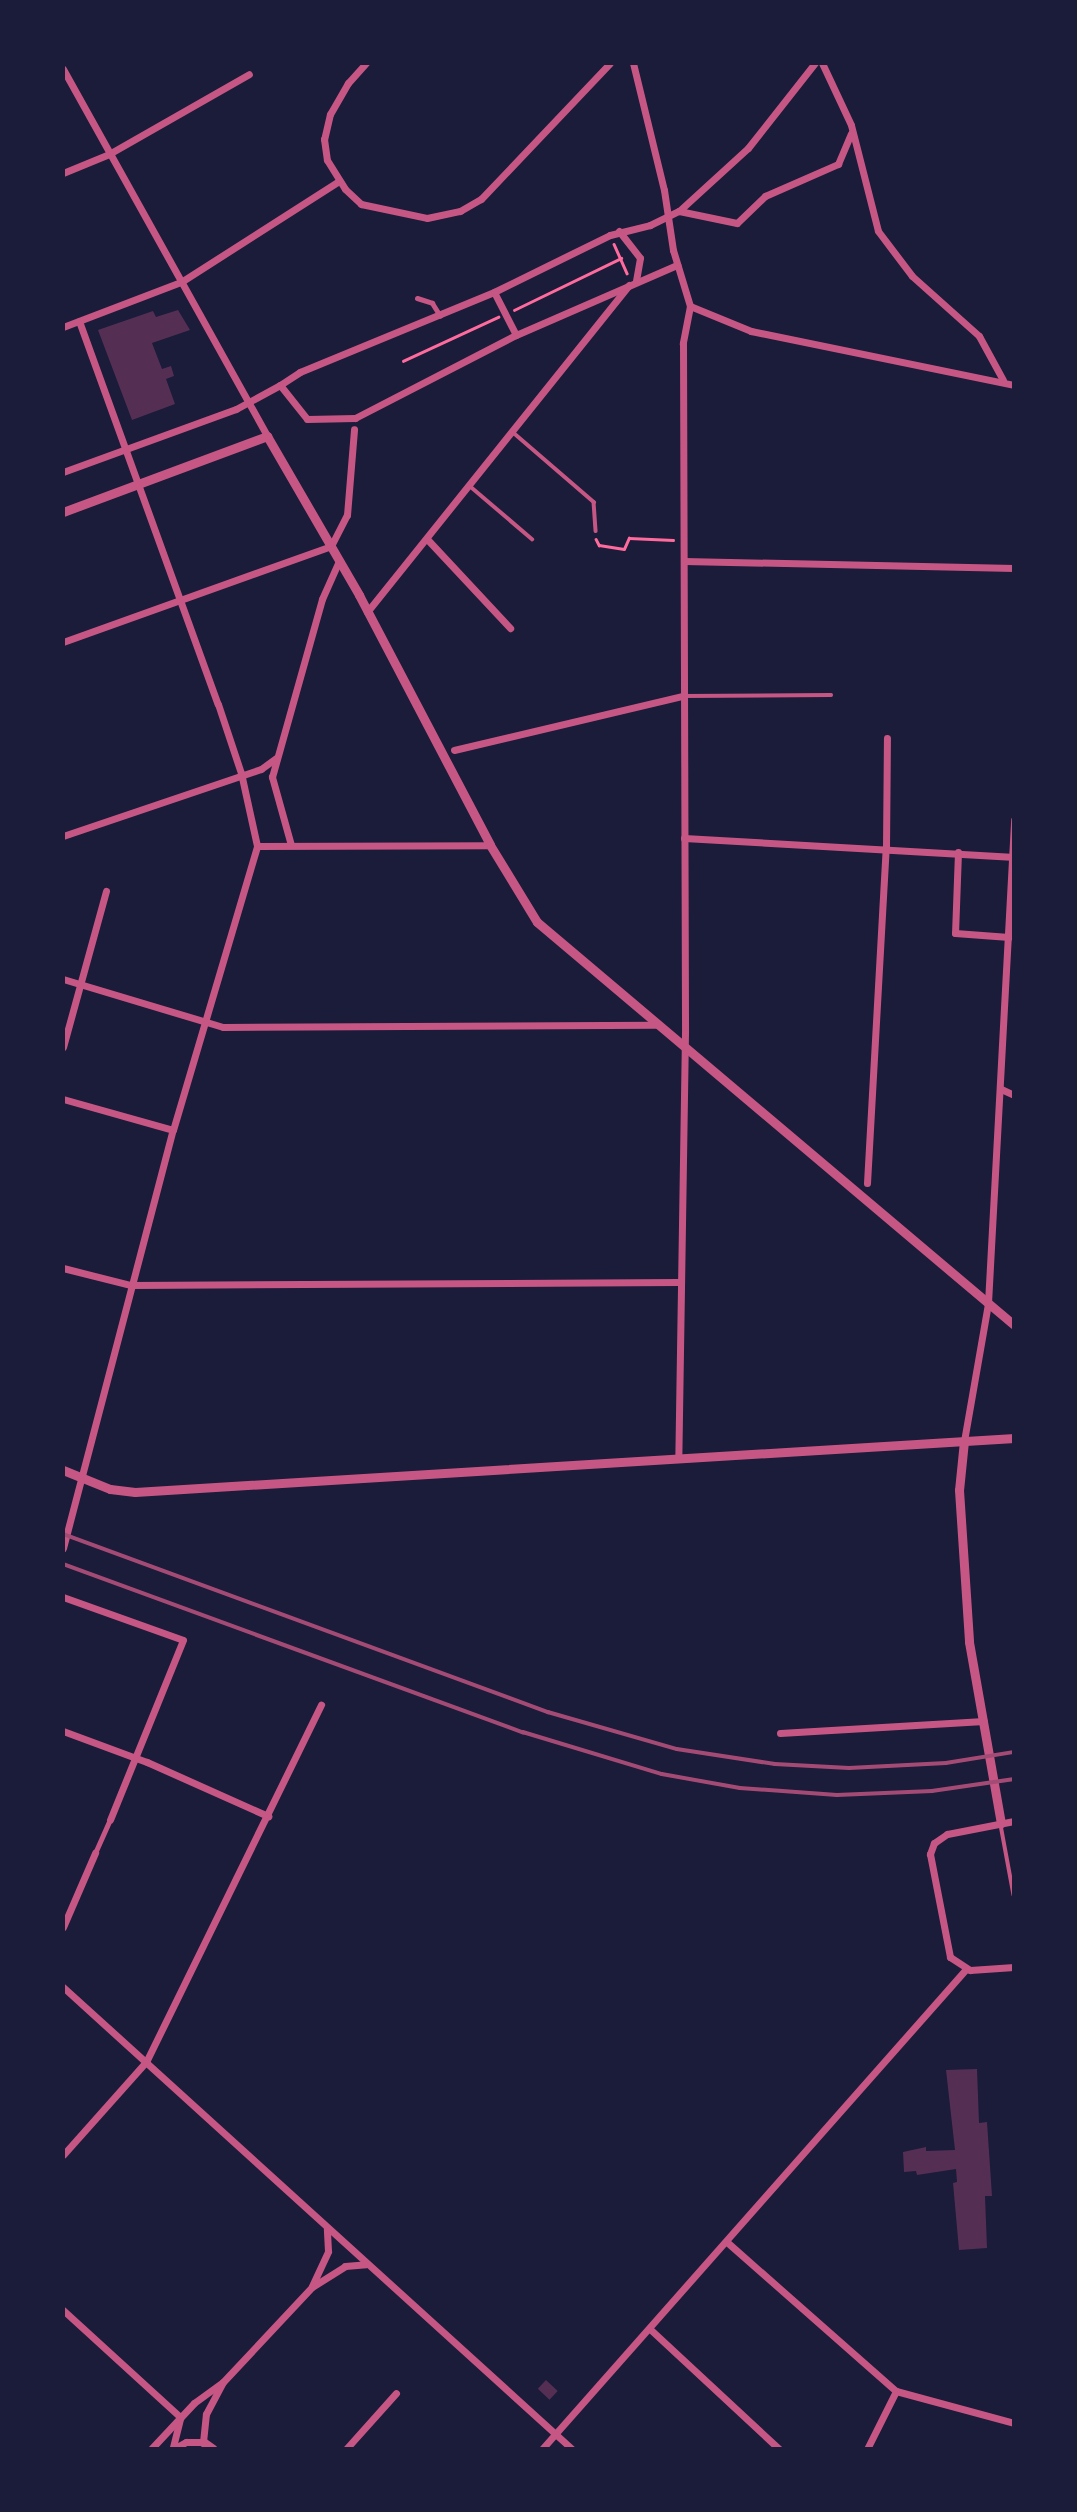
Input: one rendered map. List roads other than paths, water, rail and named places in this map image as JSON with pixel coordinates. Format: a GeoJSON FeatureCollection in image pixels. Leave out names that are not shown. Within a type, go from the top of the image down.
{"type":"FeatureCollection","features":[{"type":"Feature","properties":{"kind":"street"},"geometry":{"type":"LineString","coordinates":[[366,63],[348,83],[328,121],[325,155],[339,181],[354,200],[379,211],[427,218],[467,208],[508,175],[610,63]]}},
{"type":"Feature","properties":{"kind":"street"},"geometry":{"type":"LineString","coordinates":[[633,63],[677,265],[690,306],[682,343],[684,838],[678,1459]]}},
{"type":"Feature","properties":{"kind":"street"},"geometry":{"type":"LineString","coordinates":[[63,472],[248,402],[300,372],[440,316],[619,231],[668,218],[748,148],[815,63]]}},
{"type":"Feature","properties":{"kind":"street"},"geometry":{"type":"LineString","coordinates":[[822,63],[852,131],[878,231],[912,276],[979,336],[1003,380]]}},
{"type":"Feature","properties":{"kind":"street"},"geometry":{"type":"LineString","coordinates":[[63,69],[329,548],[367,611],[489,845],[543,929],[1014,1325]]}},
{"type":"Feature","properties":{"kind":"street"},"geometry":{"type":"LineString","coordinates":[[63,173],[109,154],[249,74]]}},
{"type":"Feature","properties":{"kind":"street"},"geometry":{"type":"LineString","coordinates":[[679,211],[737,223],[765,196],[838,164],[852,131]]}},
{"type":"Feature","properties":{"kind":"street"},"geometry":{"type":"LineString","coordinates":[[63,327],[181,282],[339,181]]}},
{"type":"Feature","properties":{"kind":"street"},"geometry":{"type":"LineString","coordinates":[[367,611],[514,433],[632,281],[640,258],[619,231]]}},
{"type":"Feature","properties":{"kind":"street"},"geometry":{"type":"LineString","coordinates":[[280,385],[304,417],[345,421],[516,335],[632,281],[677,265]]}},
{"type":"Feature","properties":{"kind":"street"},"geometry":{"type":"LineString","coordinates":[[494,292],[516,335]]}},
{"type":"Feature","properties":{"kind":"street"},"geometry":{"type":"LineString","coordinates":[[417,298],[432,303],[440,316]]}},
{"type":"Feature","properties":{"kind":"street"},"geometry":{"type":"LineString","coordinates":[[690,306],[739,328],[1014,384]]}},
{"type":"Feature","properties":{"kind":"street"},"geometry":{"type":"LineString","coordinates":[[63,1548],[83,1478],[88,1446],[130,1285],[257,846],[242,773],[79,321]]}},
{"type":"Feature","properties":{"kind":"street"},"geometry":{"type":"LineString","coordinates":[[63,642],[181,603],[329,548],[347,515],[354,429]]}},
{"type":"Feature","properties":{"kind":"street"},"geometry":{"type":"LineString","coordinates":[[63,512],[267,436]]}},
{"type":"Feature","properties":{"kind":"street"},"geometry":{"type":"LineString","coordinates":[[427,540],[510,628]]}},
{"type":"Feature","properties":{"kind":"street"},"geometry":{"type":"LineString","coordinates":[[684,561],[1014,568]]}},
{"type":"Feature","properties":{"kind":"street"},"geometry":{"type":"LineString","coordinates":[[291,845],[272,790],[277,757],[322,598],[338,563]]}},
{"type":"Feature","properties":{"kind":"street"},"geometry":{"type":"LineString","coordinates":[[454,750],[683,696]]}},
{"type":"Feature","properties":{"kind":"street"},"geometry":{"type":"LineString","coordinates":[[867,1183],[886,847],[887,738]]}},
{"type":"Feature","properties":{"kind":"street"},"geometry":{"type":"LineString","coordinates":[[63,836],[207,784],[261,769],[277,757]]}},
{"type":"Feature","properties":{"kind":"street"},"geometry":{"type":"LineString","coordinates":[[1001,1823],[966,1603],[959,1490],[964,1441],[988,1303],[1010,977],[1014,820]]}},
{"type":"Feature","properties":{"kind":"street"},"geometry":{"type":"LineString","coordinates":[[684,838],[1013,856]]}},
{"type":"Feature","properties":{"kind":"street"},"geometry":{"type":"LineString","coordinates":[[257,846],[489,845]]}},
{"type":"Feature","properties":{"kind":"street"},"geometry":{"type":"LineString","coordinates":[[958,852],[955,933],[1009,937]]}},
{"type":"Feature","properties":{"kind":"street"},"geometry":{"type":"LineString","coordinates":[[63,1047],[106,891]]}},
{"type":"Feature","properties":{"kind":"street"},"geometry":{"type":"LineString","coordinates":[[63,979],[204,1022],[233,1027],[655,1025]]}},
{"type":"Feature","properties":{"kind":"street"},"geometry":{"type":"LineString","coordinates":[[1001,1089],[1014,1096]]}},
{"type":"Feature","properties":{"kind":"street"},"geometry":{"type":"LineString","coordinates":[[63,1099],[173,1130]]}},
{"type":"Feature","properties":{"kind":"street"},"geometry":{"type":"LineString","coordinates":[[63,1268],[130,1285],[679,1282]]}},
{"type":"Feature","properties":{"kind":"street"},"geometry":{"type":"LineString","coordinates":[[63,1470],[122,1492],[1014,1438]]}},
{"type":"Feature","properties":{"kind":"street"},"geometry":{"type":"LineString","coordinates":[[63,1597],[183,1640],[136,1759],[63,1927]]}},
{"type":"Feature","properties":{"kind":"street"},"geometry":{"type":"LineString","coordinates":[[63,2155],[146,2063],[321,1704]]}},
{"type":"Feature","properties":{"kind":"street"},"geometry":{"type":"LineString","coordinates":[[780,1733],[984,1721]]}},
{"type":"Feature","properties":{"kind":"street"},"geometry":{"type":"LineString","coordinates":[[63,1731],[268,1816]]}},
{"type":"Feature","properties":{"kind":"street"},"geometry":{"type":"LineString","coordinates":[[1014,1821],[947,1834],[930,1850],[945,1945],[954,1961],[966,1969],[1014,1967]]}},
{"type":"Feature","properties":{"kind":"street"},"geometry":{"type":"LineString","coordinates":[[542,2449],[651,2330],[966,1969]]}},
{"type":"Feature","properties":{"kind":"street"},"geometry":{"type":"LineString","coordinates":[[63,1987],[572,2449]]}},
{"type":"Feature","properties":{"kind":"street"},"geometry":{"type":"LineString","coordinates":[[312,2287],[328,2251],[330,2234],[324,2225]]}},
{"type":"Feature","properties":{"kind":"street"},"geometry":{"type":"LineString","coordinates":[[727,2243],[896,2391],[1014,2423]]}},
{"type":"Feature","properties":{"kind":"street"},"geometry":{"type":"LineString","coordinates":[[151,2449],[180,2417],[223,2382],[312,2287],[342,2267],[366,2264]]}},
{"type":"Feature","properties":{"kind":"street"},"geometry":{"type":"LineString","coordinates":[[63,2310],[180,2417]]}},
{"type":"Feature","properties":{"kind":"street"},"geometry":{"type":"LineString","coordinates":[[651,2330],[779,2449]]}},
{"type":"Feature","properties":{"kind":"street"},"geometry":{"type":"LineString","coordinates":[[203,2442],[206,2414],[223,2382]]}},
{"type":"Feature","properties":{"kind":"street"},"geometry":{"type":"LineString","coordinates":[[867,2449],[896,2391]]}},
{"type":"Feature","properties":{"kind":"street"},"geometry":{"type":"LineString","coordinates":[[359,2449],[349,2446],[396,2393]]}},
{"type":"Feature","properties":{"kind":"street"},"geometry":{"type":"LineString","coordinates":[[173,2449],[180,2417]]}},
{"type":"Feature","properties":{"kind":"street"},"geometry":{"type":"LineString","coordinates":[[173,2449],[186,2442],[203,2442],[213,2449]]}},
{"type":"Feature","properties":{"kind":"lane"},"geometry":{"type":"LineString","coordinates":[[514,433],[594,502],[596,531]]}},
{"type":"Feature","properties":{"kind":"lane"},"geometry":{"type":"LineString","coordinates":[[470,486],[532,539]]}},
{"type":"Feature","properties":{"kind":"lane"},"geometry":{"type":"LineString","coordinates":[[683,696],[831,695]]}},
{"type":"Feature","properties":{"kind":"lane"},"geometry":{"type":"LineString","coordinates":[[1001,1823],[1014,1895]]}},
{"type":"Feature","properties":{"kind":"railway"},"geometry":{"type":"LineString","coordinates":[[63,1534],[548,1712],[677,1749],[775,1764],[849,1768],[946,1763],[1014,1752]]}},
{"type":"Feature","properties":{"kind":"railway"},"geometry":{"type":"LineString","coordinates":[[63,1564],[523,1732],[662,1774],[740,1788],[837,1795],[932,1791],[1014,1779]]}}]}
